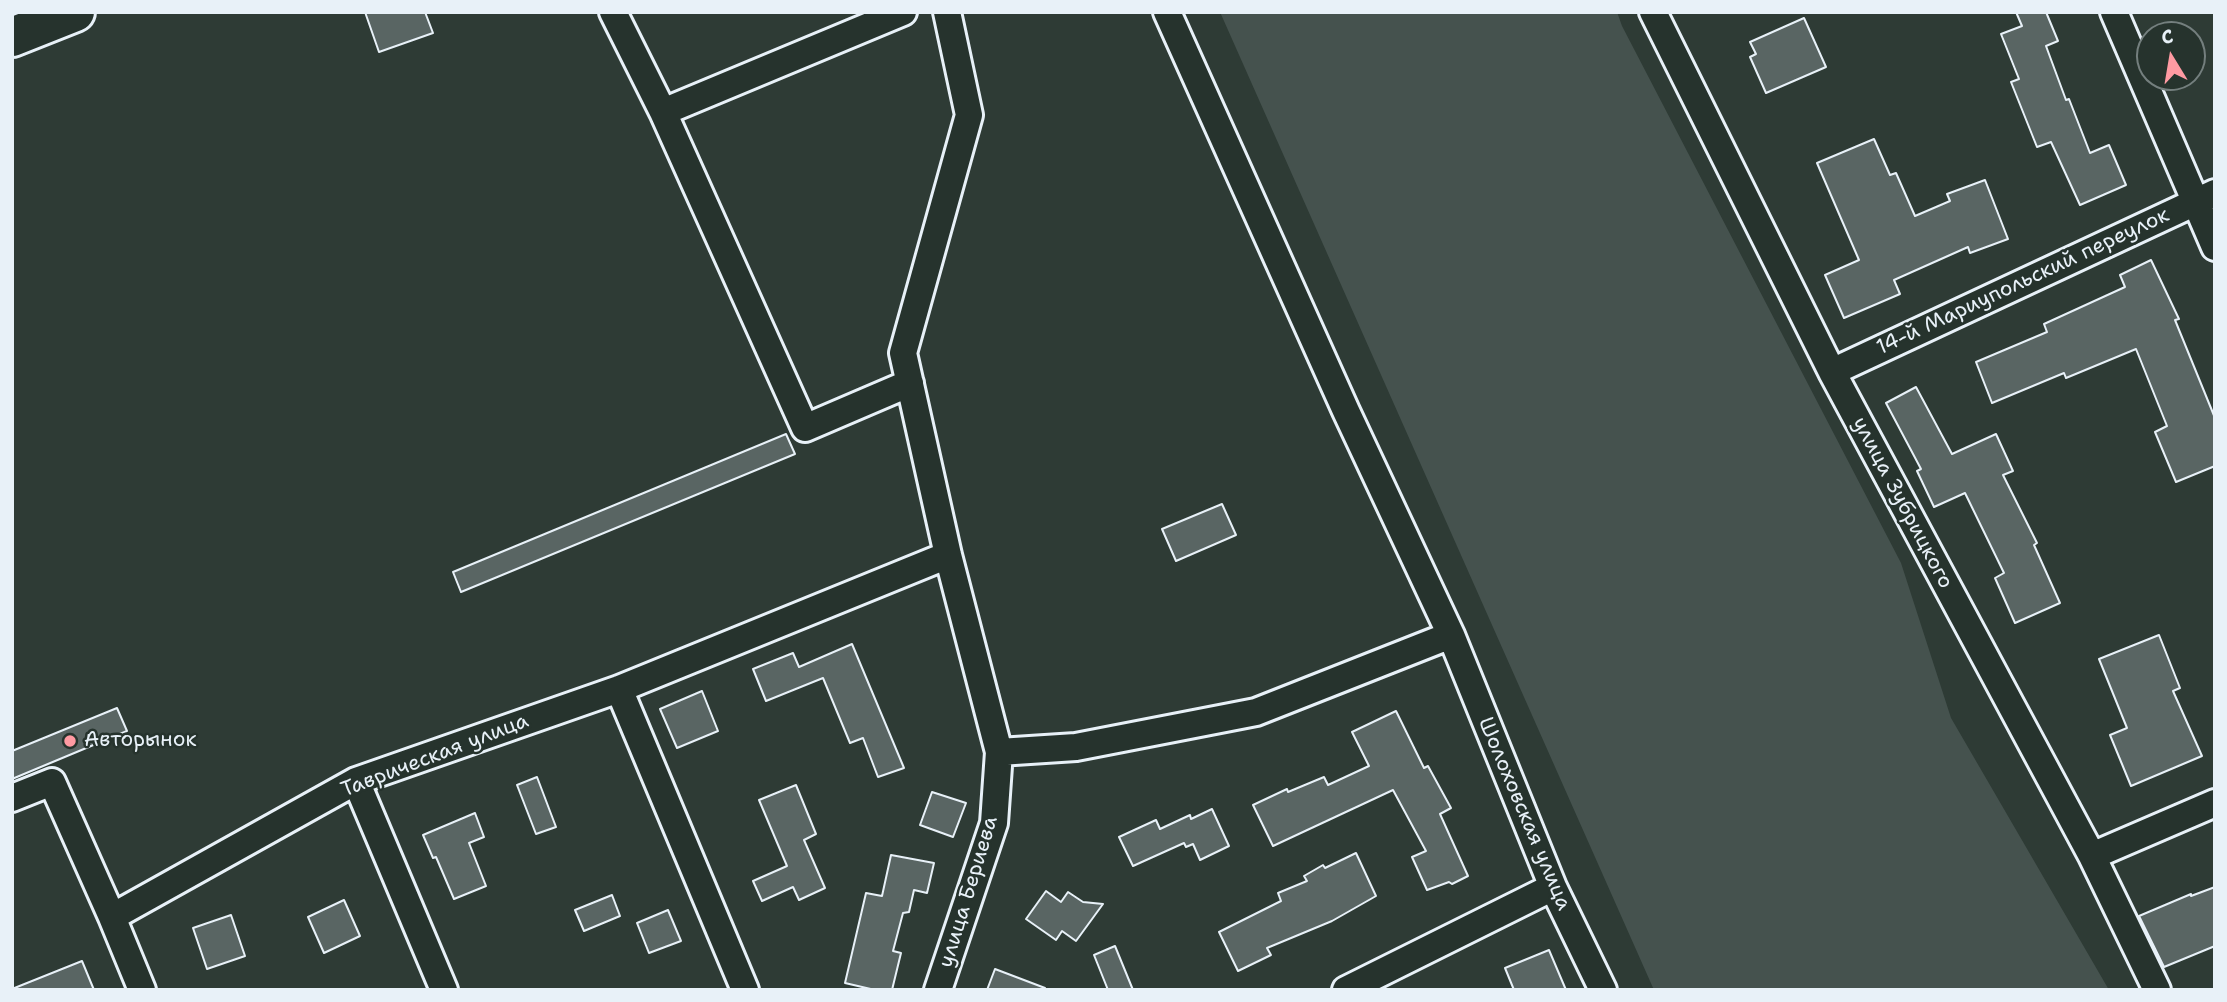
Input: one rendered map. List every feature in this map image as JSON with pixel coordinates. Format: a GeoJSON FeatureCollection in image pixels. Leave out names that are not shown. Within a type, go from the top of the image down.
{"type":"FeatureCollection","features":[{"type":"Feature","properties":{"kind":"main road"},"geometry":{"type":"LineString","coordinates":[[12,37],[75,12]]}},
{"type":"Feature","properties":{"kind":"street"},"geometry":{"type":"LineString","coordinates":[[613,12],[663,112],[805,428],[910,383]]}},
{"type":"Feature","properties":{"kind":"street"},"geometry":{"type":"LineString","coordinates":[[663,112],[903,12]]}},
{"type":"Feature","properties":{"kind":"street","name":"улица Бериева"},"geometry":{"type":"LineString","coordinates":[[938,990],[994,823],[999,752],[948,555],[903,353],[969,116],[947,12]]}},
{"type":"Feature","properties":{"kind":"street","name":"Шолоховская улица"},"geometry":{"type":"LineString","coordinates":[[1167,12],[1346,411],[1451,635],[1553,887],[1603,990]]}},
{"type":"Feature","properties":{"kind":"street","name":"улица Зубрицкого"},"geometry":{"type":"LineString","coordinates":[[1653,12],[1832,372],[2092,856],[2157,990]]}},
{"type":"Feature","properties":{"kind":"street"},"geometry":{"type":"LineString","coordinates":[[2114,12],[2205,197],[2215,247]]}},
{"type":"Feature","properties":{"kind":"street","name":"14-й Мариупольский переулок"},"geometry":{"type":"LineString","coordinates":[[1832,372],[2205,197]]}},
{"type":"Feature","properties":{"kind":"street","name":"Таврическая улица"},"geometry":{"type":"LineString","coordinates":[[111,917],[356,781],[619,689],[948,555]]}},
{"type":"Feature","properties":{"kind":"street"},"geometry":{"type":"LineString","coordinates":[[999,752],[1076,747],[1256,712],[1451,635]]}},
{"type":"Feature","properties":{"kind":"street"},"geometry":{"type":"LineString","coordinates":[[619,689],[745,990]]}},
{"type":"Feature","properties":{"kind":"street"},"geometry":{"type":"LineString","coordinates":[[356,781],[444,990]]}},
{"type":"Feature","properties":{"kind":"street"},"geometry":{"type":"LineString","coordinates":[[12,798],[52,782],[142,990]]}},
{"type":"Feature","properties":{"kind":"street"},"geometry":{"type":"LineString","coordinates":[[2092,856],[2215,803]]}},
{"type":"Feature","properties":{"kind":"street"},"geometry":{"type":"LineString","coordinates":[[1346,990],[1553,887]]}},
{"type":"Feature","properties":{"kind":"shaded area"},"geometry":{"type":"Polygon","coordinates":[[[1220,12],[1617,12],[1901,563],[1951,718],[2109,990],[1654,990],[1220,12]]]}},
{"type":"Feature","properties":{"kind":"building"},"geometry":{"type":"Polygon","coordinates":[[[365,12],[425,12],[433,33],[379,52],[365,12]]]}},
{"type":"Feature","properties":{"kind":"building"},"geometry":{"type":"Polygon","coordinates":[[[2016,12],[2046,12],[2058,41],[2046,46],[2090,153],[2109,145],[2126,185],[2080,205],[2051,142],[2037,147],[2011,82],[2019,79],[2001,34],[2022,26],[2016,12]]]}},
{"type":"Feature","properties":{"kind":"building"},"geometry":{"type":"Polygon","coordinates":[[[1804,18],[1826,67],[1766,93],[1750,57],[1756,54],[1750,42],[1804,18]]]}},
{"type":"Feature","properties":{"kind":"building"},"geometry":{"type":"Polygon","coordinates":[[[1874,139],[1890,175],[1896,173],[1915,216],[1950,201],[1947,194],[1985,180],[2008,239],[1970,253],[1968,247],[1894,280],[1900,294],[1844,318],[1825,275],[1859,260],[1817,163],[1874,139]]]}},
{"type":"Feature","properties":{"kind":"building"},"geometry":{"type":"Polygon","coordinates":[[[2151,260],[2179,319],[2175,320],[2215,418],[2215,466],[2176,482],[2155,432],[2167,426],[2136,349],[2066,378],[2064,373],[1992,403],[1976,362],[2047,332],[2044,324],[2125,287],[2120,275],[2151,260]]]}},
{"type":"Feature","properties":{"kind":"building"},"geometry":{"type":"Polygon","coordinates":[[[1916,387],[1952,454],[1996,434],[2013,471],[2003,475],[2037,543],[2034,545],[2060,603],[2015,623],[1995,578],[2004,573],[1965,493],[1934,507],[1917,471],[1921,469],[1886,403],[1916,387]]]}},
{"type":"Feature","properties":{"kind":"building"},"geometry":{"type":"Polygon","coordinates":[[[786,434],[795,454],[461,592],[453,572],[786,434]]]}},
{"type":"Feature","properties":{"kind":"building"},"geometry":{"type":"Polygon","coordinates":[[[1222,504],[1236,535],[1176,561],[1162,529],[1222,504]]]}},
{"type":"Feature","properties":{"kind":"building"},"geometry":{"type":"Polygon","coordinates":[[[2159,635],[2180,688],[2173,691],[2202,756],[2131,786],[2110,735],[2127,728],[2099,659],[2159,635]]]}},
{"type":"Feature","properties":{"kind":"building"},"geometry":{"type":"Polygon","coordinates":[[[852,644],[904,768],[878,777],[863,738],[850,743],[823,678],[766,701],[753,669],[793,653],[799,667],[852,644]]]}},
{"type":"Feature","properties":{"kind":"building"},"geometry":{"type":"Polygon","coordinates":[[[702,691],[718,731],[677,748],[660,709],[702,691]]]}},
{"type":"Feature","properties":{"kind":"building","name":"Авторынок"},"geometry":{"type":"Polygon","coordinates":[[[117,708],[127,731],[12,779],[12,751],[117,708]]]}},
{"type":"Feature","properties":{"kind":"building"},"geometry":{"type":"Polygon","coordinates":[[[1396,711],[1424,768],[1428,766],[1451,808],[1440,814],[1468,876],[1452,884],[1449,882],[1427,890],[1412,857],[1426,851],[1393,790],[1273,846],[1253,805],[1287,789],[1288,792],[1324,777],[1328,785],[1369,766],[1352,732],[1396,711]]]}},
{"type":"Feature","properties":{"kind":"building"},"geometry":{"type":"Polygon","coordinates":[[[537,777],[556,827],[536,834],[517,785],[537,777]]]}},
{"type":"Feature","properties":{"kind":"building"},"geometry":{"type":"Polygon","coordinates":[[[796,785],[816,834],[804,840],[825,888],[799,900],[793,887],[762,901],[753,881],[787,866],[759,800],[796,785]]]}},
{"type":"Feature","properties":{"kind":"building"},"geometry":{"type":"Polygon","coordinates":[[[932,792],[966,803],[953,837],[920,825],[932,792]]]}},
{"type":"Feature","properties":{"kind":"building"},"geometry":{"type":"Polygon","coordinates":[[[1212,809],[1229,846],[1200,860],[1193,844],[1186,847],[1184,843],[1133,866],[1119,837],[1156,820],[1160,829],[1190,815],[1191,819],[1212,809]]]}},
{"type":"Feature","properties":{"kind":"building"},"geometry":{"type":"Polygon","coordinates":[[[475,813],[484,837],[469,843],[486,886],[454,899],[436,857],[433,858],[423,835],[475,813]]]}},
{"type":"Feature","properties":{"kind":"building"},"geometry":{"type":"Polygon","coordinates":[[[1356,853],[1376,896],[1332,921],[1267,948],[1271,955],[1238,971],[1219,932],[1281,901],[1278,893],[1307,881],[1304,876],[1323,865],[1325,868],[1356,853]]]}},
{"type":"Feature","properties":{"kind":"building"},"geometry":{"type":"Polygon","coordinates":[[[891,855],[934,863],[927,893],[914,890],[909,912],[903,913],[893,951],[901,953],[892,990],[875,990],[845,983],[866,893],[882,896],[891,855]]]}},
{"type":"Feature","properties":{"kind":"building"},"geometry":{"type":"Polygon","coordinates":[[[2215,887],[2215,946],[2164,967],[2139,916],[2215,887]]]}},
{"type":"Feature","properties":{"kind":"building"},"geometry":{"type":"Polygon","coordinates":[[[1046,891],[1061,902],[1068,892],[1083,902],[1103,904],[1076,941],[1062,931],[1056,940],[1026,919],[1046,891]]]}},
{"type":"Feature","properties":{"kind":"building"},"geometry":{"type":"Polygon","coordinates":[[[612,895],[620,916],[584,931],[575,910],[612,895]]]}},
{"type":"Feature","properties":{"kind":"building"},"geometry":{"type":"Polygon","coordinates":[[[344,900],[360,936],[324,953],[308,917],[344,900]]]}},
{"type":"Feature","properties":{"kind":"building"},"geometry":{"type":"Polygon","coordinates":[[[668,910],[681,941],[649,953],[637,923],[668,910]]]}},
{"type":"Feature","properties":{"kind":"building"},"geometry":{"type":"Polygon","coordinates":[[[231,915],[245,956],[207,969],[193,928],[231,915]]]}},
{"type":"Feature","properties":{"kind":"building"},"geometry":{"type":"Polygon","coordinates":[[[1115,946],[1133,990],[1108,990],[1094,955],[1115,946]]]}},
{"type":"Feature","properties":{"kind":"building"},"geometry":{"type":"Polygon","coordinates":[[[1549,950],[1566,990],[1514,990],[1505,968],[1549,950]]]}},
{"type":"Feature","properties":{"kind":"building"},"geometry":{"type":"Polygon","coordinates":[[[82,961],[94,990],[12,990],[12,989],[82,961]]]}},
{"type":"Feature","properties":{"kind":"building"},"geometry":{"type":"Polygon","coordinates":[[[995,969],[1045,988],[987,990],[995,969]]]}},
{"type":"Feature","properties":{"kind":"place","name":"Авторынок"},"geometry":{"type":"Point","coordinates":[70,741]}}]}
